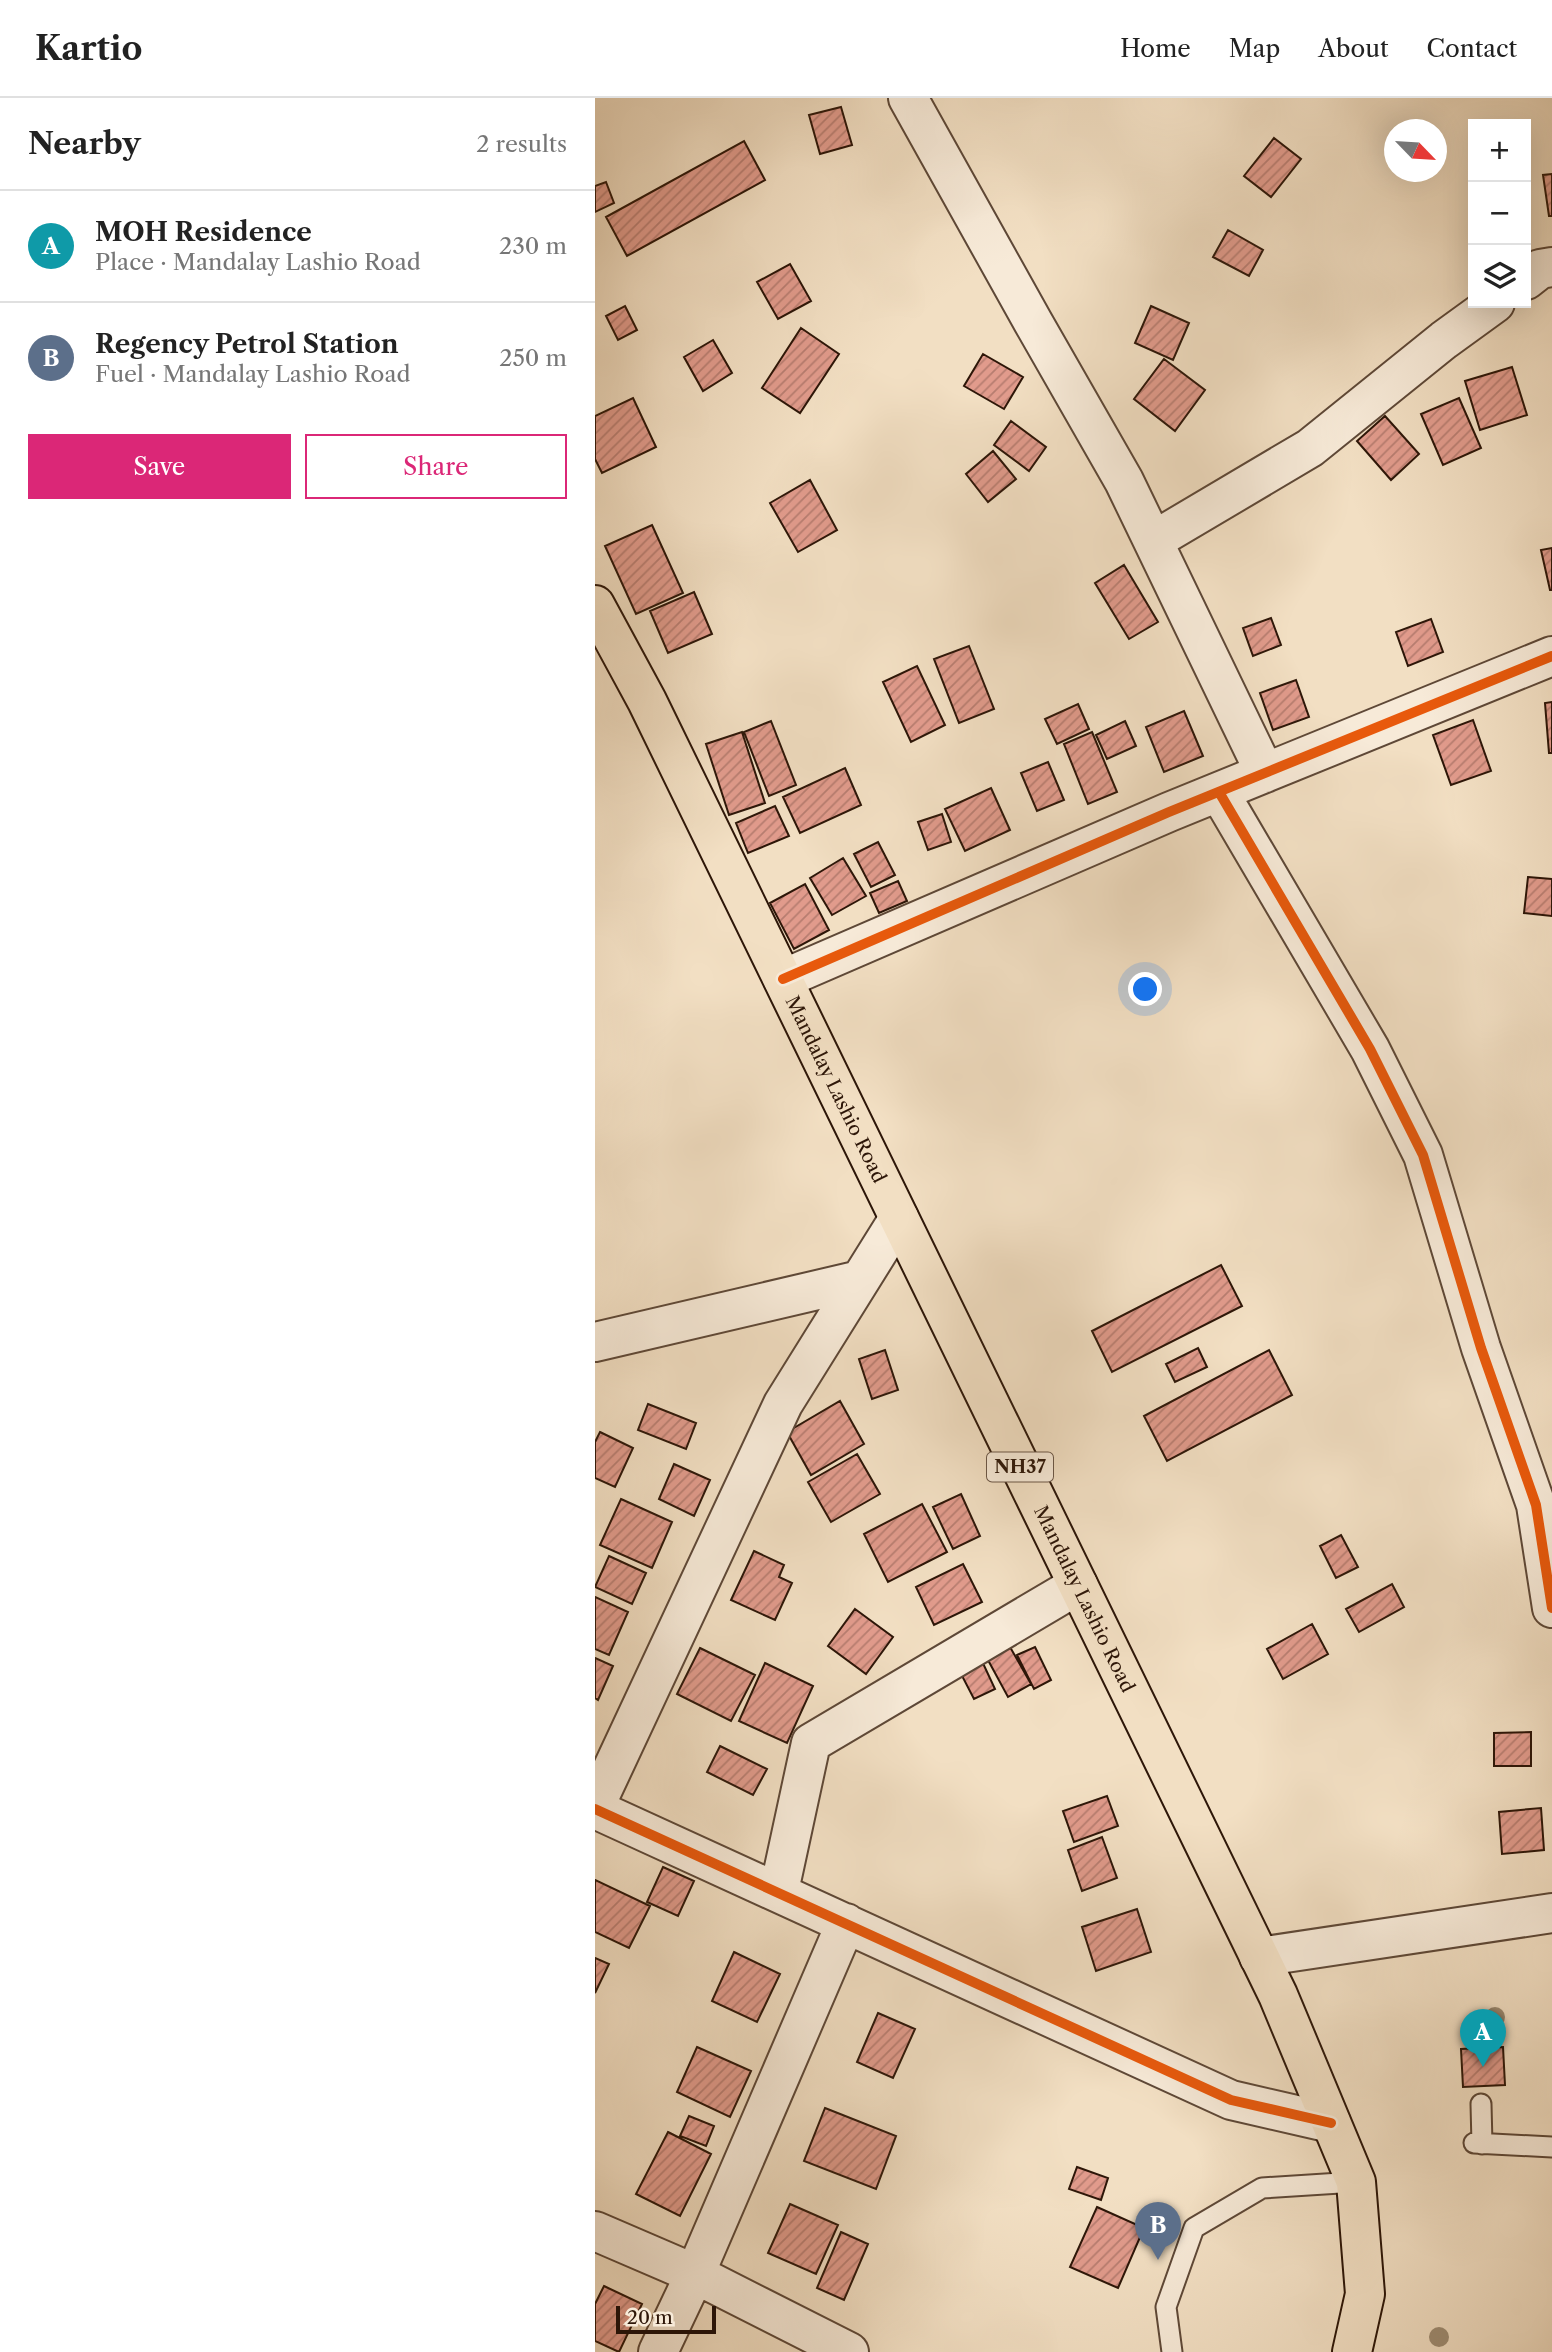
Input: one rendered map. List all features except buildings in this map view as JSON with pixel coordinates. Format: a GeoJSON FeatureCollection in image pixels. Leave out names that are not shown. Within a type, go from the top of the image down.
{"type":"FeatureCollection","features":[{"type":"Feature","properties":{"kind":"highway","name":"Mandalay Lashio Road"},"geometry":{"type":"LineString","coordinates":[[595,605],[647,701],[1278,1996],[1356,2182],[1365,2294],[1352,2352]]}},
{"type":"Feature","properties":{"kind":"street"},"geometry":{"type":"LineString","coordinates":[[908,98],[1125,481],[1265,773]]}},
{"type":"Feature","properties":{"kind":"street"},"geometry":{"type":"LineString","coordinates":[[1531,276],[1540,270],[1552,267]]}},
{"type":"Feature","properties":{"kind":"street"},"geometry":{"type":"LineString","coordinates":[[1153,541],[1310,448],[1488,308]]}},
{"type":"Feature","properties":{"kind":"street"},"geometry":{"type":"LineString","coordinates":[[783,979],[1219,792],[1552,656]]}},
{"type":"Feature","properties":{"kind":"street"},"geometry":{"type":"LineString","coordinates":[[1219,792],[1370,1049],[1423,1155],[1481,1348],[1536,1505],[1552,1608]]}},
{"type":"Feature","properties":{"kind":"street"},"geometry":{"type":"LineString","coordinates":[[899,1218],[782,1404],[595,1807],[1231,2100],[1331,2123]]}},
{"type":"Feature","properties":{"kind":"street"},"geometry":{"type":"LineString","coordinates":[[595,1342],[860,1280]]}},
{"type":"Feature","properties":{"kind":"street"},"geometry":{"type":"LineString","coordinates":[[779,1891],[811,1743],[1078,1585]]}},
{"type":"Feature","properties":{"kind":"street"},"geometry":{"type":"LineString","coordinates":[[1259,1957],[1552,1913]]}},
{"type":"Feature","properties":{"kind":"street"},"geometry":{"type":"LineString","coordinates":[[658,2352],[695,2274],[845,1923]]}},
{"type":"Feature","properties":{"kind":"street"},"geometry":{"type":"LineString","coordinates":[[595,2231],[695,2274],[849,2352]]}},
{"type":"Feature","properties":{"kind":"lane"},"geometry":{"type":"LineString","coordinates":[[1481,2104],[1478,2144],[1552,2147]]}},
{"type":"Feature","properties":{"kind":"lane"},"geometry":{"type":"LineString","coordinates":[[1172,2352],[1166,2307],[1194,2228],[1262,2188],[1356,2182]]}},
{"type":"Feature","properties":{"kind":"cycle path"},"geometry":{"type":"LineString","coordinates":[[783,979],[1169,812],[1552,656]]}},
{"type":"Feature","properties":{"kind":"cycle path"},"geometry":{"type":"LineString","coordinates":[[1219,792],[1370,1049],[1423,1155],[1481,1348],[1536,1505],[1552,1608]]}},
{"type":"Feature","properties":{"kind":"cycle path"},"geometry":{"type":"LineString","coordinates":[[595,1809],[1231,2100],[1331,2123]]}},
{"type":"Feature","properties":{"kind":"place","name":"MOH Residence"},"geometry":{"type":"Point","coordinates":[1483,2067]}},
{"type":"Feature","properties":{"kind":"place","name":"Regency Petrol Station"},"geometry":{"type":"Point","coordinates":[1158,2260]}}]}
